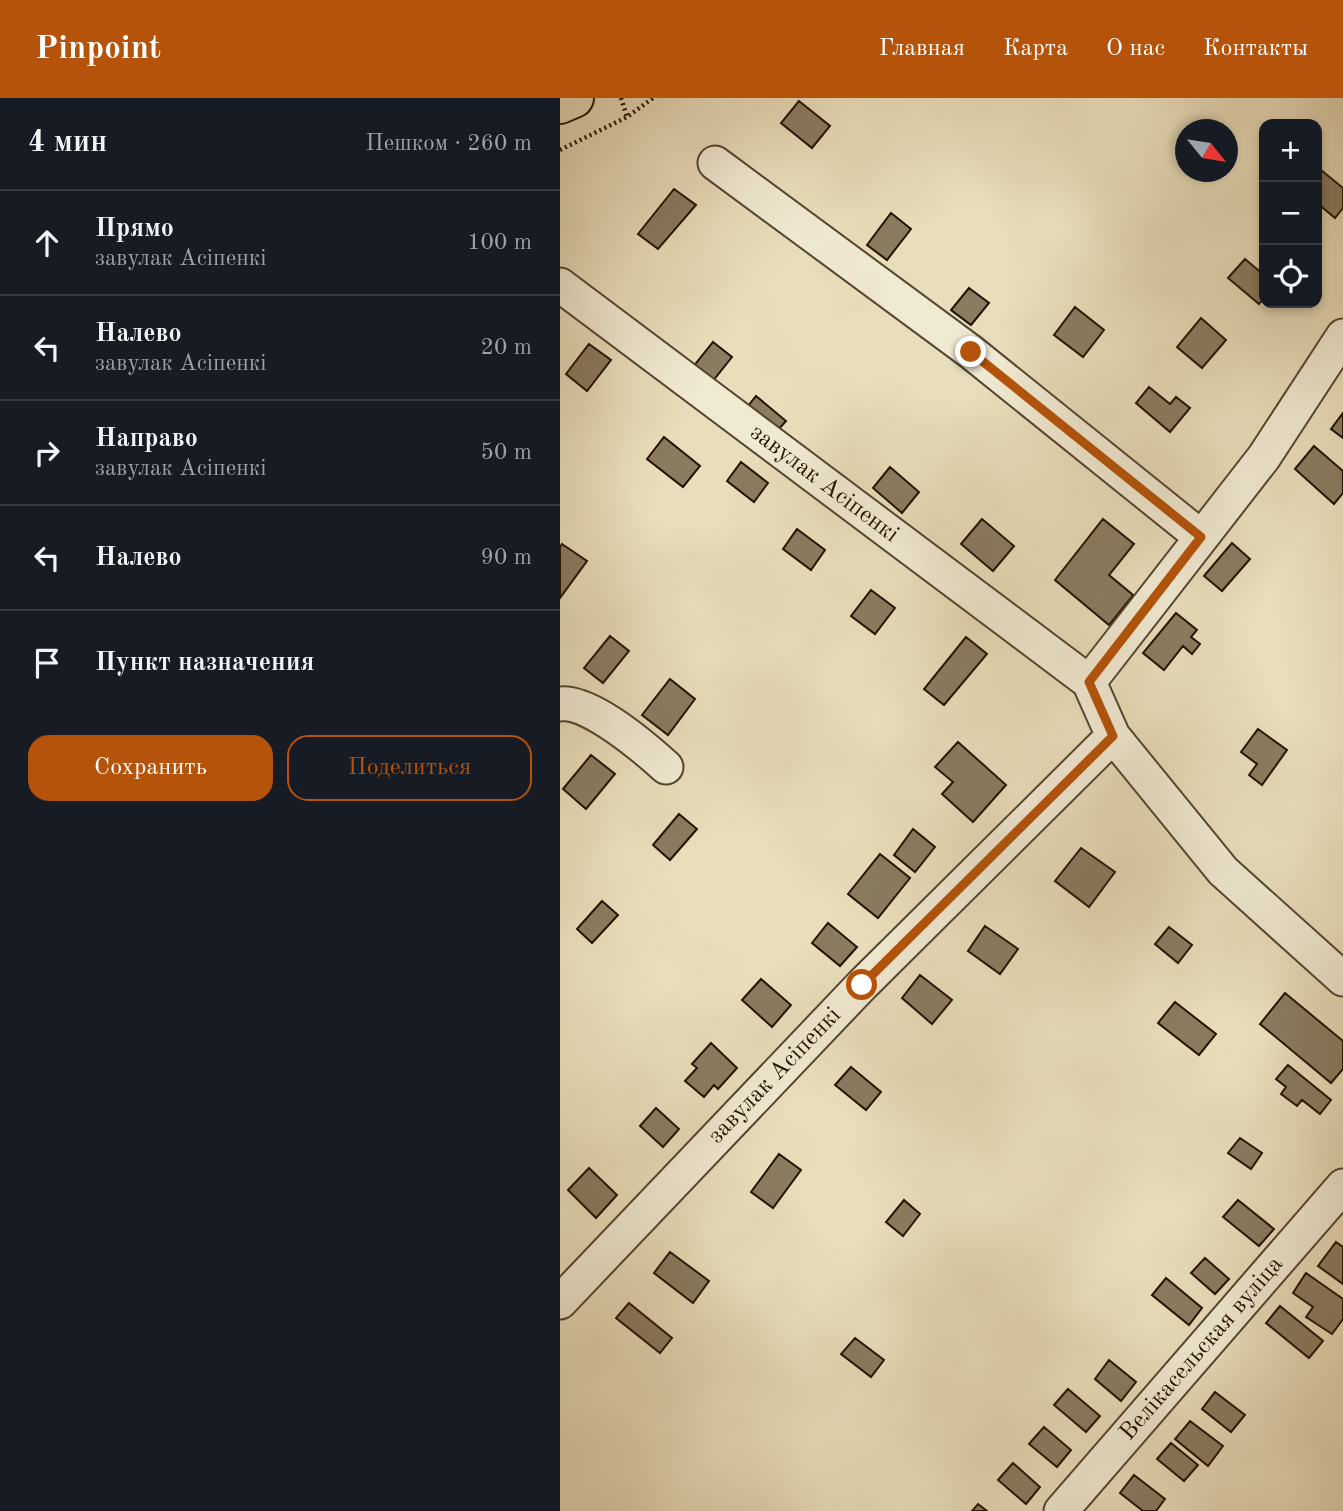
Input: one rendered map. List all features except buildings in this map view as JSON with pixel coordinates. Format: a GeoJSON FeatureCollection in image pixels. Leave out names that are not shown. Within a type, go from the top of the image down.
{"type":"FeatureCollection","features":[{"type":"Feature","properties":{"kind":"main road"},"geometry":{"type":"LineString","coordinates":[[560,104],[574,98]]}},
{"type":"Feature","properties":{"kind":"street"},"geometry":{"type":"LineString","coordinates":[[715,163],[971,352],[1201,537]]}},
{"type":"Feature","properties":{"kind":"street","name":"завулак Асіпенкі"},"geometry":{"type":"LineString","coordinates":[[560,285],[1089,682],[1113,736],[1223,871],[1343,979]]}},
{"type":"Feature","properties":{"kind":"street"},"geometry":{"type":"LineString","coordinates":[[1089,682],[1264,457],[1343,336]]}},
{"type":"Feature","properties":{"kind":"street"},"geometry":{"type":"LineString","coordinates":[[560,704],[568,703],[597,716],[636,741],[666,767]]}},
{"type":"Feature","properties":{"kind":"street","name":"завулак Асіпенкі"},"geometry":{"type":"LineString","coordinates":[[560,1302],[862,985],[1113,736]]}},
{"type":"Feature","properties":{"kind":"street","name":"Велікасельская вуліца"},"geometry":{"type":"LineString","coordinates":[[1061,1511],[1343,1186]]}},
{"type":"Feature","properties":{"kind":"path"},"geometry":{"type":"LineString","coordinates":[[621,98],[627,117]]}},
{"type":"Feature","properties":{"kind":"path"},"geometry":{"type":"LineString","coordinates":[[560,150],[627,117],[653,98]]}},
{"type":"Feature","properties":{"kind":"route"},"geometry":{"type":"LineString","coordinates":[[862,985],[1113,736],[1089,682],[1201,537],[971,352]]}}]}
